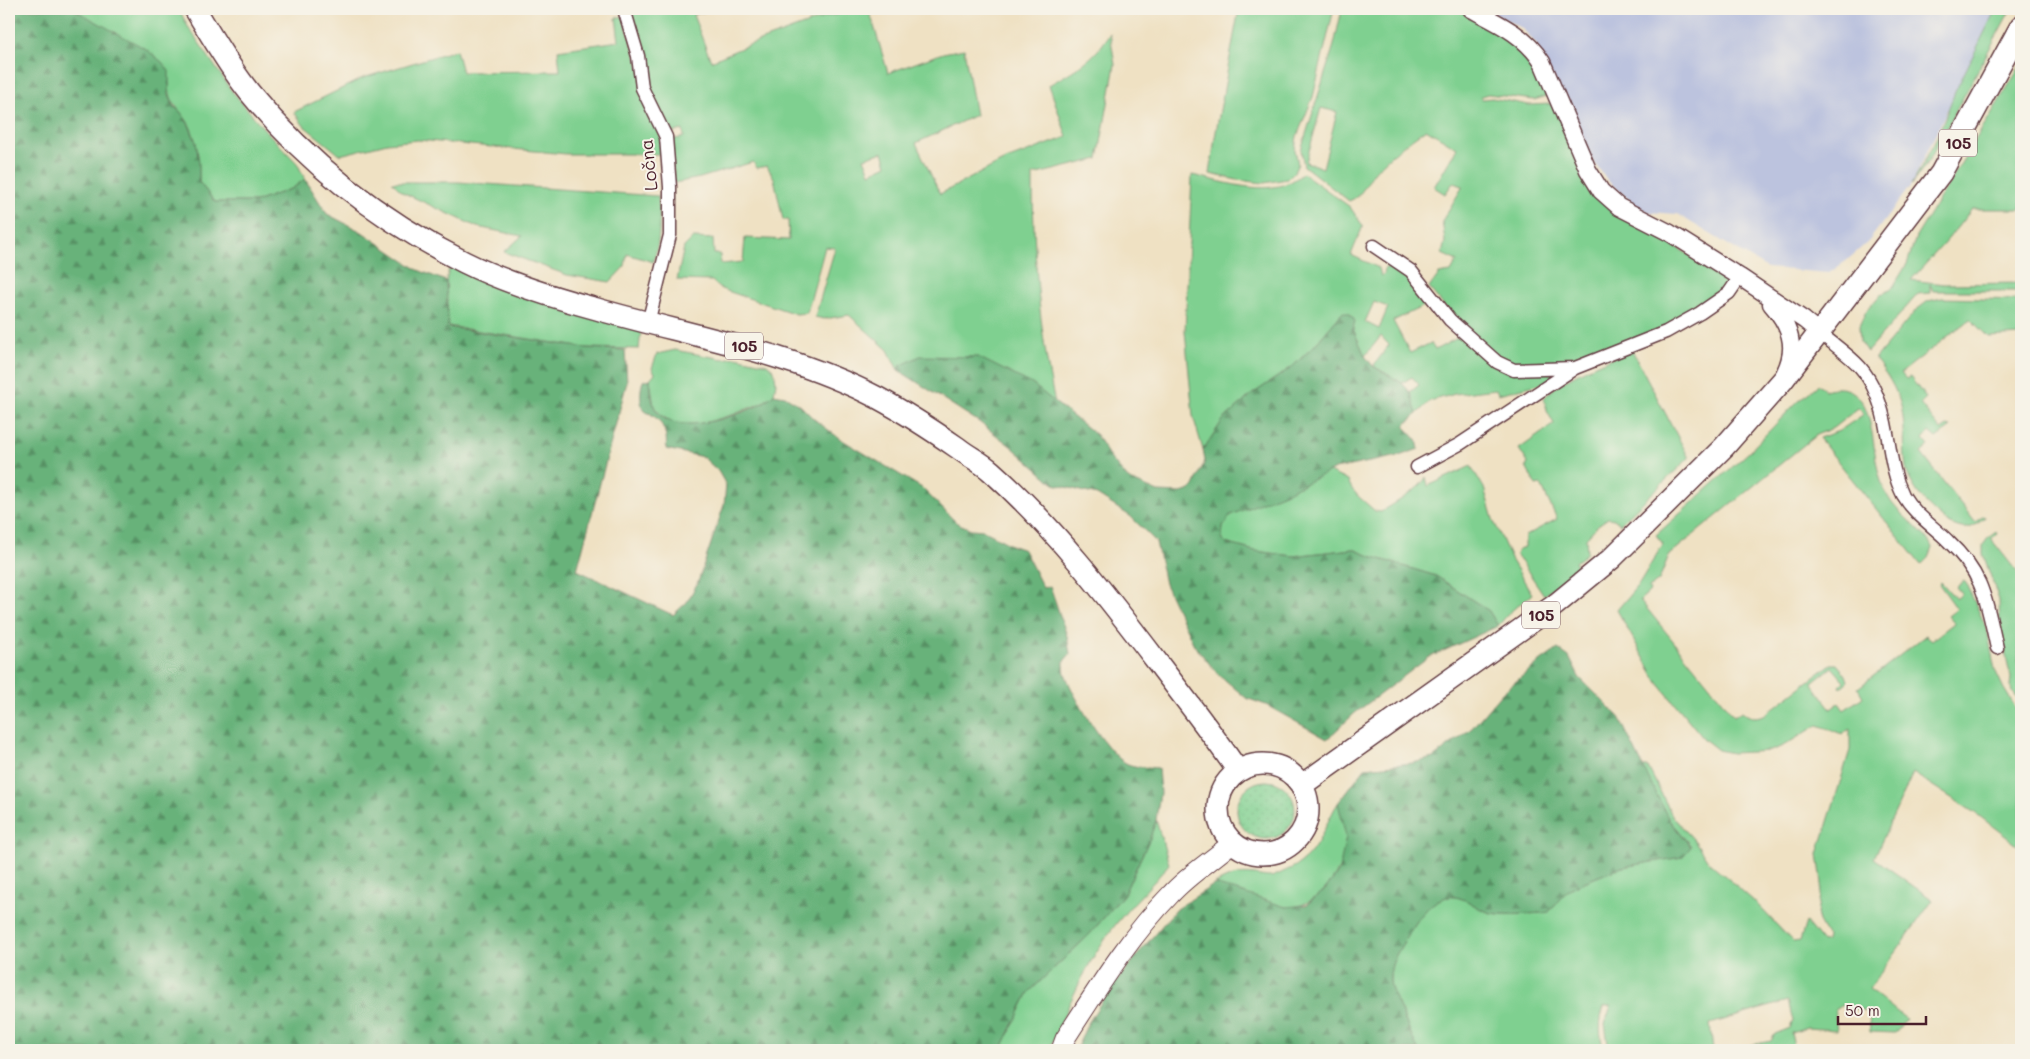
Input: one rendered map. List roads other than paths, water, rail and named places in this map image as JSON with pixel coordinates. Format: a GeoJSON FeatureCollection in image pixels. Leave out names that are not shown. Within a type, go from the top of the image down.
{"type":"FeatureCollection","features":[{"type":"Feature","properties":{"kind":"main road","name":"105"},"geometry":{"type":"LineString","coordinates":[[195,9],[213,40],[256,99],[301,148],[336,180],[377,211],[421,240],[468,264],[532,289],[648,323],[742,346],[837,379],[876,397],[916,420],[989,470],[1050,530],[1114,606],[1238,771]]}},
{"type":"Feature","properties":{"kind":"main road","name":"105"},"geometry":{"type":"LineString","coordinates":[[1302,785],[1555,605],[1611,559],[1724,446],[1820,333],[1942,173],[2021,26]]}},
{"type":"Feature","properties":{"kind":"main road"},"geometry":{"type":"LineString","coordinates":[[1266,763],[1280,767],[1292,774],[1302,785],[1307,799],[1308,813],[1305,827],[1297,839],[1286,848],[1273,853],[1258,854],[1244,850],[1232,842],[1221,825],[1218,805],[1221,792],[1228,780],[1238,771],[1252,765],[1266,763]]}},
{"type":"Feature","properties":{"kind":"main road"},"geometry":{"type":"LineString","coordinates":[[1060,1050],[1065,1039],[1123,949],[1171,893],[1196,870],[1232,842]]}},
{"type":"Feature","properties":{"kind":"street","name":"Ločna"},"geometry":{"type":"LineString","coordinates":[[624,9],[638,56],[642,88],[666,137],[670,187],[670,235],[648,323]]}},
{"type":"Feature","properties":{"kind":"street"},"geometry":{"type":"LineString","coordinates":[[1471,9],[1505,27],[1528,43],[1536,52],[1588,170],[1602,191],[1619,207],[1670,233],[1758,289],[1804,320],[1860,368],[1881,404],[1896,481],[1905,498],[1916,512],[1958,550],[1977,575],[1986,599],[1997,648]]}},
{"type":"Feature","properties":{"kind":"street"},"geometry":{"type":"LineString","coordinates":[[1374,246],[1411,271],[1450,320],[1497,362],[1514,370],[1575,368]]}},
{"type":"Feature","properties":{"kind":"street"},"geometry":{"type":"LineString","coordinates":[[1417,467],[1460,444],[1575,368],[1666,332],[1700,313],[1729,292],[1740,277]]}},
{"type":"Feature","properties":{"kind":"street"},"geometry":{"type":"LineString","coordinates":[[1754,413],[1784,373],[1789,364],[1792,345],[1789,328],[1782,316],[1758,289]]}}]}
